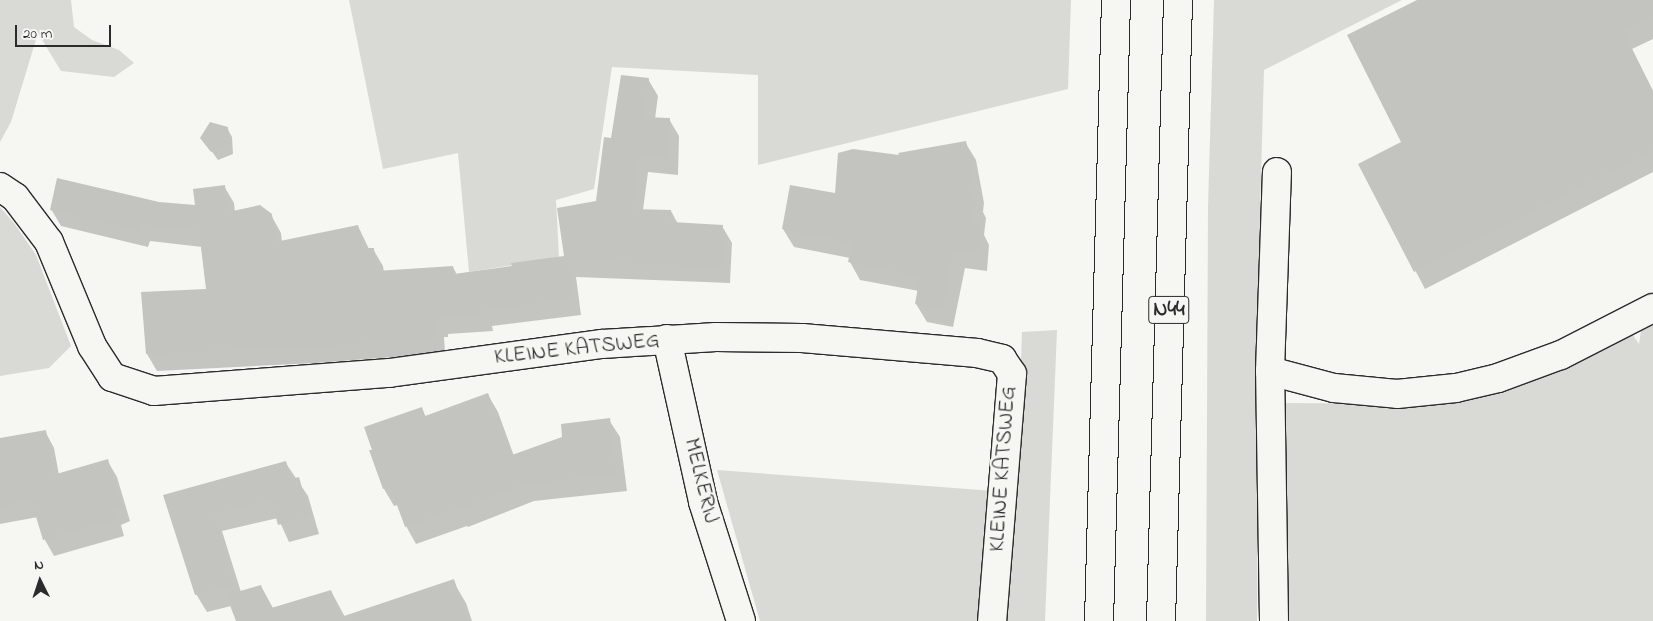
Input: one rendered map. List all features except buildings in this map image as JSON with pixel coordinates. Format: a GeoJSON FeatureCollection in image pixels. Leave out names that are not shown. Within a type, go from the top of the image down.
{"type":"FeatureCollection","features":[{"type":"Feature","properties":{"kind":"main road"},"geometry":{"type":"LineString","coordinates":[[1100,621],[1116,0]]}},
{"type":"Feature","properties":{"kind":"main road","name":"N44"},"geometry":{"type":"LineString","coordinates":[[1161,621],[1178,0]]}},
{"type":"Feature","properties":{"kind":"main road"},"geometry":{"type":"LineString","coordinates":[[1274,621],[1270,370],[1277,172]]}},
{"type":"Feature","properties":{"kind":"main road","name":"KLEINE KATSWEG"},"geometry":{"type":"LineString","coordinates":[[0,187],[16,198],[49,242],[92,346],[112,378],[154,391],[389,373],[602,344],[716,337],[802,338],[977,354],[1002,359],[1012,374],[992,621]]}},
{"type":"Feature","properties":{"kind":"main road"},"geometry":{"type":"LineString","coordinates":[[1270,370],[1334,388],[1397,394],[1456,388],[1498,378],[1561,354],[1653,308]]}},
{"type":"Feature","properties":{"kind":"main road","name":"MELKERIJ"},"geometry":{"type":"LineString","coordinates":[[668,339],[703,502],[741,621]]}},
{"type":"Feature","properties":{"kind":"shaded area"},"geometry":{"type":"Polygon","coordinates":[[[0,0],[71,0],[74,27],[92,40],[119,50],[134,63],[114,77],[61,71],[38,33],[11,122],[0,142],[0,0]]]}},
{"type":"Feature","properties":{"kind":"shaded area"},"geometry":{"type":"Polygon","coordinates":[[[349,0],[1071,0],[1068,89],[758,165],[758,75],[612,67],[594,189],[556,200],[559,258],[469,272],[458,153],[383,169],[349,0]]]}},
{"type":"Feature","properties":{"kind":"shaded area"},"geometry":{"type":"Polygon","coordinates":[[[1214,0],[1402,0],[1264,70],[1260,211],[1257,621],[1206,621],[1208,207],[1214,0]]]}},
{"type":"Feature","properties":{"kind":"shaded area"},"geometry":{"type":"Polygon","coordinates":[[[0,207],[14,223],[36,255],[71,346],[49,368],[0,376],[0,207]]]}},
{"type":"Feature","properties":{"kind":"shaded area"},"geometry":{"type":"Polygon","coordinates":[[[1653,325],[1653,621],[1282,621],[1278,403],[1435,404],[1629,329],[1639,344],[1641,331],[1653,325]]]}},
{"type":"Feature","properties":{"kind":"shaded area"},"geometry":{"type":"Polygon","coordinates":[[[1057,330],[1045,621],[1004,621],[1019,417],[1022,332],[1057,330]]]}},
{"type":"Feature","properties":{"kind":"shaded area"},"geometry":{"type":"Polygon","coordinates":[[[717,470],[994,491],[982,621],[760,621],[717,470]]]}}]}
